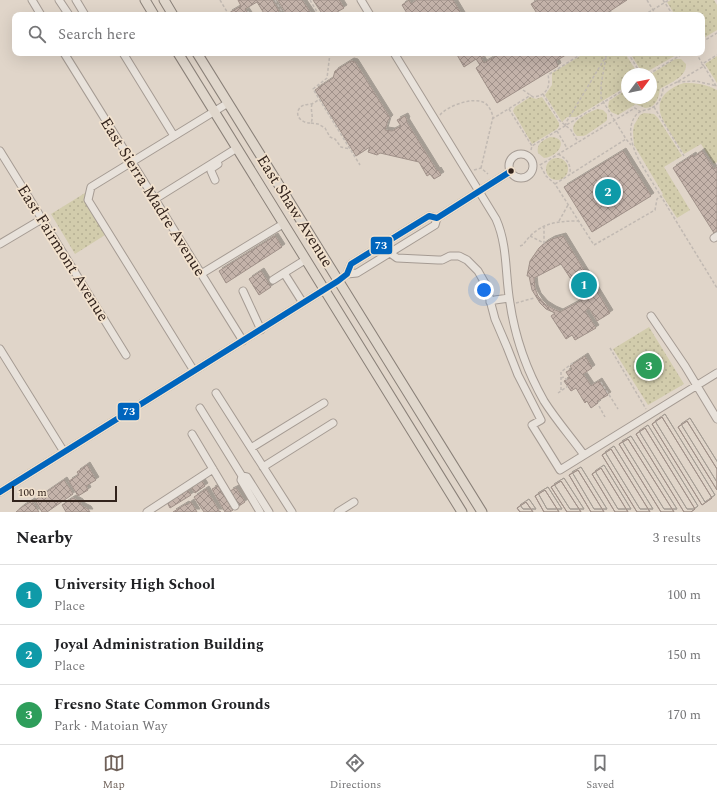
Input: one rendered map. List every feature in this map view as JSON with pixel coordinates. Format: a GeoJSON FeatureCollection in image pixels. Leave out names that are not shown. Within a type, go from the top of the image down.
{"type":"FeatureCollection","features":[{"type":"Feature","properties":{"kind":"main road"},"geometry":{"type":"LineString","coordinates":[[145,0],[152,12]]}},
{"type":"Feature","properties":{"kind":"main road"},"geometry":{"type":"LineString","coordinates":[[164,0],[171,12]]}},
{"type":"Feature","properties":{"kind":"main road","name":"East Shaw Avenue"},"geometry":{"type":"LineString","coordinates":[[180,56],[462,512]]}},
{"type":"Feature","properties":{"kind":"main road","name":"East Shaw Avenue"},"geometry":{"type":"LineString","coordinates":[[199,56],[482,512]]}},
{"type":"Feature","properties":{"kind":"street"},"geometry":{"type":"LineString","coordinates":[[32,0],[39,12]]}},
{"type":"Feature","properties":{"kind":"street"},"geometry":{"type":"LineString","coordinates":[[59,0],[67,12]]}},
{"type":"Feature","properties":{"kind":"street"},"geometry":{"type":"LineString","coordinates":[[76,0],[84,12]]}},
{"type":"Feature","properties":{"kind":"street"},"geometry":{"type":"LineString","coordinates":[[361,0],[368,12]]}},
{"type":"Feature","properties":{"kind":"street","name":"East Sierra Madre Avenue"},"geometry":{"type":"LineString","coordinates":[[66,56],[243,341]]}},
{"type":"Feature","properties":{"kind":"street"},"geometry":{"type":"LineString","coordinates":[[125,56],[174,136]]}},
{"type":"Feature","properties":{"kind":"street"},"geometry":{"type":"LineString","coordinates":[[396,56],[496,219],[502,234],[509,298],[521,347],[535,383],[553,415],[584,455]]}},
{"type":"Feature","properties":{"kind":"street"},"geometry":{"type":"LineString","coordinates":[[194,371],[88,200],[91,187],[228,103]]}},
{"type":"Feature","properties":{"kind":"street"},"geometry":{"type":"LineString","coordinates":[[215,180],[210,171],[212,168],[238,150]]}},
{"type":"Feature","properties":{"kind":"street"},"geometry":{"type":"LineString","coordinates":[[155,199],[238,150]]}},
{"type":"Feature","properties":{"kind":"street","name":"East Fairmont Avenue"},"geometry":{"type":"LineString","coordinates":[[0,151],[126,355]]}},
{"type":"Feature","properties":{"kind":"street"},"geometry":{"type":"LineString","coordinates":[[347,274],[357,273],[390,253],[435,225],[437,218],[511,172]]}},
{"type":"Feature","properties":{"kind":"street"},"geometry":{"type":"LineString","coordinates":[[0,492],[338,281],[347,274],[351,264],[429,216],[437,218]]}},
{"type":"Feature","properties":{"kind":"street"},"geometry":{"type":"LineString","coordinates":[[0,244],[42,219]]}},
{"type":"Feature","properties":{"kind":"street"},"geometry":{"type":"LineString","coordinates":[[201,274],[283,224]]}},
{"type":"Feature","properties":{"kind":"street"},"geometry":{"type":"LineString","coordinates":[[390,253],[397,258],[441,260],[452,255],[463,257],[478,271],[486,285],[495,319],[518,375],[541,420],[532,425],[560,470],[717,373]]}},
{"type":"Feature","properties":{"kind":"street"},"geometry":{"type":"LineString","coordinates":[[273,280],[305,260]]}},
{"type":"Feature","properties":{"kind":"street"},"geometry":{"type":"LineString","coordinates":[[284,273],[303,303]]}},
{"type":"Feature","properties":{"kind":"street"},"geometry":{"type":"LineString","coordinates":[[243,291],[260,330]]}},
{"type":"Feature","properties":{"kind":"street"},"geometry":{"type":"LineString","coordinates":[[490,302],[509,298]]}},
{"type":"Feature","properties":{"kind":"street"},"geometry":{"type":"LineString","coordinates":[[651,316],[717,418]]}},
{"type":"Feature","properties":{"kind":"street"},"geometry":{"type":"LineString","coordinates":[[0,349],[64,452]]}},
{"type":"Feature","properties":{"kind":"street"},"geometry":{"type":"LineString","coordinates":[[216,394],[292,512]]}},
{"type":"Feature","properties":{"kind":"street"},"geometry":{"type":"LineString","coordinates":[[251,448],[324,403]]}},
{"type":"Feature","properties":{"kind":"street"},"geometry":{"type":"LineString","coordinates":[[200,408],[242,476],[241,480],[260,512]]}},
{"type":"Feature","properties":{"kind":"street"},"geometry":{"type":"LineString","coordinates":[[263,467],[333,423]]}},
{"type":"Feature","properties":{"kind":"street"},"geometry":{"type":"LineString","coordinates":[[192,434],[235,506]]}},
{"type":"Feature","properties":{"kind":"street"},"geometry":{"type":"LineString","coordinates":[[147,512],[213,469]]}},
{"type":"Feature","properties":{"kind":"street"},"geometry":{"type":"LineString","coordinates":[[242,476],[247,477],[269,512]]}},
{"type":"Feature","properties":{"kind":"street"},"geometry":{"type":"LineString","coordinates":[[338,512],[354,502]]}},
{"type":"Feature","properties":{"kind":"path"},"geometry":{"type":"LineString","coordinates":[[220,0],[227,12]]}},
{"type":"Feature","properties":{"kind":"path"},"geometry":{"type":"LineString","coordinates":[[275,0],[282,12]]}},
{"type":"Feature","properties":{"kind":"path"},"geometry":{"type":"LineString","coordinates":[[310,0],[318,12]]}},
{"type":"Feature","properties":{"kind":"path"},"geometry":{"type":"LineString","coordinates":[[647,0],[653,10]]}},
{"type":"Feature","properties":{"kind":"path"},"geometry":{"type":"LineString","coordinates":[[649,12],[664,1],[668,0]]}},
{"type":"Feature","properties":{"kind":"path"},"geometry":{"type":"LineString","coordinates":[[664,1],[670,12]]}},
{"type":"Feature","properties":{"kind":"path"},"geometry":{"type":"LineString","coordinates":[[705,40],[717,33]]}},
{"type":"Feature","properties":{"kind":"path"},"geometry":{"type":"LineString","coordinates":[[632,145],[632,127],[636,116],[641,112],[654,107],[661,98],[664,90],[717,55]]}},
{"type":"Feature","properties":{"kind":"path"},"geometry":{"type":"LineString","coordinates":[[330,56],[327,78],[313,88],[360,165]]}},
{"type":"Feature","properties":{"kind":"path"},"geometry":{"type":"LineString","coordinates":[[492,119],[531,96],[539,96],[546,92],[549,86],[548,75],[578,56]]}},
{"type":"Feature","properties":{"kind":"path"},"geometry":{"type":"LineString","coordinates":[[630,56],[637,68]]}},
{"type":"Feature","properties":{"kind":"path"},"geometry":{"type":"LineString","coordinates":[[657,69],[677,56]]}},
{"type":"Feature","properties":{"kind":"path"},"geometry":{"type":"LineString","coordinates":[[698,56],[717,86]]}},
{"type":"Feature","properties":{"kind":"path"},"geometry":{"type":"LineString","coordinates":[[566,126],[567,121],[606,57]]}},
{"type":"Feature","properties":{"kind":"path"},"geometry":{"type":"LineString","coordinates":[[606,57],[600,93],[602,102],[626,139],[632,145],[640,162],[717,288]]}},
{"type":"Feature","properties":{"kind":"path"},"geometry":{"type":"LineString","coordinates":[[677,82],[696,81],[717,86]]}},
{"type":"Feature","properties":{"kind":"path"},"geometry":{"type":"LineString","coordinates":[[523,90],[531,96]]}},
{"type":"Feature","properties":{"kind":"path"},"geometry":{"type":"LineString","coordinates":[[531,150],[532,146],[621,91]]}},
{"type":"Feature","properties":{"kind":"path"},"geometry":{"type":"LineString","coordinates":[[543,94],[559,120],[571,130],[578,142]]}},
{"type":"Feature","properties":{"kind":"path"},"geometry":{"type":"LineString","coordinates":[[319,99],[312,104],[303,105],[299,108],[297,113],[300,120],[318,124],[325,128],[330,137],[335,139],[341,147],[351,150]]}},
{"type":"Feature","properties":{"kind":"path"},"geometry":{"type":"LineString","coordinates":[[439,116],[440,113],[451,106],[474,101],[484,102],[492,113],[492,119],[481,168]]}},
{"type":"Feature","properties":{"kind":"path"},"geometry":{"type":"LineString","coordinates":[[311,123],[312,104]]}},
{"type":"Feature","properties":{"kind":"path"},"geometry":{"type":"LineString","coordinates":[[654,107],[684,156]]}},
{"type":"Feature","properties":{"kind":"path"},"geometry":{"type":"LineString","coordinates":[[641,112],[635,108],[540,165],[546,176],[555,184],[594,245],[655,210],[657,199],[661,196]]}},
{"type":"Feature","properties":{"kind":"path"},"geometry":{"type":"LineString","coordinates":[[509,109],[532,146]]}},
{"type":"Feature","properties":{"kind":"path"},"geometry":{"type":"LineString","coordinates":[[557,131],[567,149]]}},
{"type":"Feature","properties":{"kind":"path"},"geometry":{"type":"LineString","coordinates":[[555,184],[626,139]]}},
{"type":"Feature","properties":{"kind":"path"},"geometry":{"type":"LineString","coordinates":[[558,154],[569,163],[571,169],[570,174]]}},
{"type":"Feature","properties":{"kind":"path"},"geometry":{"type":"LineString","coordinates":[[473,171],[481,168]]}},
{"type":"Feature","properties":{"kind":"path"},"geometry":{"type":"LineString","coordinates":[[481,168],[488,174]]}},
{"type":"Feature","properties":{"kind":"path"},"geometry":{"type":"LineString","coordinates":[[559,222],[568,205]]}},
{"type":"Feature","properties":{"kind":"path"},"geometry":{"type":"LineString","coordinates":[[520,246],[523,245],[530,236],[544,226],[559,222],[578,221]]}},
{"type":"Feature","properties":{"kind":"path"},"geometry":{"type":"LineString","coordinates":[[530,236],[544,243],[544,226]]}},
{"type":"Feature","properties":{"kind":"path"},"geometry":{"type":"LineString","coordinates":[[516,303],[534,298]]}},
{"type":"Feature","properties":{"kind":"path"},"geometry":{"type":"LineString","coordinates":[[610,348],[646,409]]}},
{"type":"Feature","properties":{"kind":"path"},"geometry":{"type":"LineString","coordinates":[[561,390],[560,374],[563,369],[574,362]]}},
{"type":"Feature","properties":{"kind":"path"},"geometry":{"type":"LineString","coordinates":[[561,378],[564,377],[566,380]]}},
{"type":"Feature","properties":{"kind":"path"},"geometry":{"type":"LineString","coordinates":[[601,382],[618,409]]}},
{"type":"Feature","properties":{"kind":"path"},"geometry":{"type":"LineString","coordinates":[[558,393],[568,386]]}},
{"type":"Feature","properties":{"kind":"path"},"geometry":{"type":"LineString","coordinates":[[599,406],[605,417]]}},
{"type":"Feature","properties":{"kind":"shaded area"},"geometry":{"type":"Polygon","coordinates":[[[671,0],[714,0],[717,5],[717,30],[705,37],[705,12],[673,12],[667,2],[671,0]]]}},
{"type":"Feature","properties":{"kind":"shaded area"},"geometry":{"type":"Polygon","coordinates":[[[580,56],[627,56],[634,68],[621,68],[621,90],[576,117],[567,117],[562,122],[545,95],[552,85],[552,73],[580,56]]]}},
{"type":"Feature","properties":{"kind":"shaded area"},"geometry":{"type":"Polygon","coordinates":[[[632,56],[674,56],[654,68],[639,68],[632,56]]]}},
{"type":"Feature","properties":{"kind":"shaded area"},"geometry":{"type":"Polygon","coordinates":[[[717,56],[717,83],[705,64],[717,56]]]}},
{"type":"Feature","properties":{"kind":"shaded area"},"geometry":{"type":"Polygon","coordinates":[[[675,59],[681,59],[686,64],[686,69],[681,76],[660,89],[657,100],[657,70],[675,59]]]}},
{"type":"Feature","properties":{"kind":"shaded area"},"geometry":{"type":"Polygon","coordinates":[[[684,83],[701,84],[717,90],[717,162],[714,164],[701,144],[684,154],[661,116],[660,106],[663,97],[674,87],[684,83]]]}},
{"type":"Feature","properties":{"kind":"shaded area"},"geometry":{"type":"Polygon","coordinates":[[[621,93],[621,104],[636,104],[618,115],[611,112],[608,107],[609,101],[621,93]]]}},
{"type":"Feature","properties":{"kind":"shaded area"},"geometry":{"type":"Polygon","coordinates":[[[530,97],[536,99],[542,97],[559,123],[557,129],[532,144],[513,111],[515,107],[530,97]]]}},
{"type":"Feature","properties":{"kind":"shaded area"},"geometry":{"type":"Polygon","coordinates":[[[636,104],[654,104],[649,108],[636,104]]]}},
{"type":"Feature","properties":{"kind":"shaded area"},"geometry":{"type":"Polygon","coordinates":[[[597,109],[603,110],[607,114],[607,120],[586,135],[577,136],[573,127],[575,123],[583,116],[597,109]]]}},
{"type":"Feature","properties":{"kind":"shaded area"},"geometry":{"type":"Polygon","coordinates":[[[644,113],[654,114],[658,118],[682,156],[664,167],[690,210],[677,218],[662,195],[663,194],[634,145],[634,125],[640,115],[644,113]]]}},
{"type":"Feature","properties":{"kind":"shaded area"},"geometry":{"type":"Polygon","coordinates":[[[550,137],[560,140],[560,147],[554,154],[544,158],[538,153],[538,147],[543,141],[550,137]]]}},
{"type":"Feature","properties":{"kind":"shaded area"},"geometry":{"type":"Polygon","coordinates":[[[557,158],[565,161],[568,169],[565,177],[557,180],[549,177],[546,169],[549,161],[557,158]]]}},
{"type":"Feature","properties":{"kind":"shaded area"},"geometry":{"type":"Polygon","coordinates":[[[85,193],[86,204],[105,235],[75,254],[51,214],[85,193]]]}},
{"type":"Feature","properties":{"kind":"shaded area"},"geometry":{"type":"Polygon","coordinates":[[[649,327],[684,384],[648,405],[613,349],[649,327]]]}},
{"type":"Feature","properties":{"kind":"building"},"geometry":{"type":"Polygon","coordinates":[[[238,0],[272,0],[279,12],[263,12],[257,2],[245,9],[247,12],[231,12],[241,6],[238,0]]]}},
{"type":"Feature","properties":{"kind":"building"},"geometry":{"type":"Polygon","coordinates":[[[278,0],[302,0],[310,12],[285,12],[278,0]]]}},
{"type":"Feature","properties":{"kind":"building"},"geometry":{"type":"Polygon","coordinates":[[[313,0],[339,0],[344,8],[337,12],[321,12],[313,0]]]}},
{"type":"Feature","properties":{"kind":"building"},"geometry":{"type":"Polygon","coordinates":[[[409,0],[411,4],[417,0],[453,0],[460,12],[406,12],[402,5],[409,0]]]}},
{"type":"Feature","properties":{"kind":"building"},"geometry":{"type":"Polygon","coordinates":[[[538,0],[627,0],[609,12],[536,12],[531,4],[538,0]]]}},
{"type":"Feature","properties":{"kind":"building"},"geometry":{"type":"Polygon","coordinates":[[[458,56],[485,56],[481,58],[484,63],[496,56],[564,56],[556,61],[558,66],[497,103],[476,68],[480,65],[476,59],[464,67],[458,56]]]}},
{"type":"Feature","properties":{"kind":"building"},"geometry":{"type":"Polygon","coordinates":[[[351,61],[355,62],[390,118],[385,130],[392,131],[401,126],[397,120],[405,116],[406,121],[441,175],[434,179],[430,174],[427,176],[419,162],[380,153],[377,155],[368,152],[370,147],[356,156],[315,90],[333,78],[335,71],[351,61]]]}},
{"type":"Feature","properties":{"kind":"building"},"geometry":{"type":"Polygon","coordinates":[[[623,151],[651,196],[592,232],[564,187],[623,151]]]}},
{"type":"Feature","properties":{"kind":"building"},"geometry":{"type":"Polygon","coordinates":[[[702,151],[714,169],[717,167],[717,231],[714,233],[673,168],[702,151]]]}},
{"type":"Feature","properties":{"kind":"building"},"geometry":{"type":"Polygon","coordinates":[[[275,236],[282,247],[226,283],[219,271],[275,236]]]}},
{"type":"Feature","properties":{"kind":"building"},"geometry":{"type":"Polygon","coordinates":[[[563,236],[610,313],[597,321],[589,308],[585,311],[596,328],[575,340],[572,335],[566,339],[551,316],[555,313],[546,309],[540,303],[532,290],[529,276],[527,276],[530,261],[539,248],[552,239],[563,236]],[[561,264],[534,278],[538,296],[545,304],[560,312],[584,299],[561,264]]]}},
{"type":"Feature","properties":{"kind":"building"},"geometry":{"type":"Polygon","coordinates":[[[261,271],[271,287],[259,295],[249,279],[261,271]]]}},
{"type":"Feature","properties":{"kind":"building"},"geometry":{"type":"Polygon","coordinates":[[[585,356],[592,368],[583,374],[591,386],[599,381],[608,395],[597,401],[598,403],[591,408],[587,401],[585,403],[576,388],[571,391],[564,381],[570,378],[566,372],[572,369],[570,366],[585,356]]]}},
{"type":"Feature","properties":{"kind":"building"},"geometry":{"type":"Polygon","coordinates":[[[662,417],[712,498],[702,505],[652,424],[662,417]]]}},
{"type":"Feature","properties":{"kind":"building"},"geometry":{"type":"Polygon","coordinates":[[[662,417],[712,498],[702,505],[652,424],[662,417]]]}},
{"type":"Feature","properties":{"kind":"building"},"geometry":{"type":"Polygon","coordinates":[[[687,421],[717,469],[717,490],[678,427],[687,421]]]}},
{"type":"Feature","properties":{"kind":"building"},"geometry":{"type":"Polygon","coordinates":[[[687,421],[717,469],[717,490],[678,427],[687,421]]]}},
{"type":"Feature","properties":{"kind":"building"},"geometry":{"type":"Polygon","coordinates":[[[645,428],[695,509],[691,512],[684,512],[636,434],[645,428]]]}},
{"type":"Feature","properties":{"kind":"building"},"geometry":{"type":"Polygon","coordinates":[[[645,428],[695,509],[691,512],[684,512],[636,434],[645,428]]]}},
{"type":"Feature","properties":{"kind":"building"},"geometry":{"type":"Polygon","coordinates":[[[628,439],[674,512],[661,512],[619,444],[628,439]]]}},
{"type":"Feature","properties":{"kind":"building"},"geometry":{"type":"Polygon","coordinates":[[[628,439],[674,512],[661,512],[619,444],[628,439]]]}},
{"type":"Feature","properties":{"kind":"building"},"geometry":{"type":"Polygon","coordinates":[[[611,449],[650,512],[637,512],[602,455],[611,449]]]}},
{"type":"Feature","properties":{"kind":"building"},"geometry":{"type":"Polygon","coordinates":[[[611,449],[650,512],[637,512],[602,455],[611,449]]]}},
{"type":"Feature","properties":{"kind":"building"},"geometry":{"type":"Polygon","coordinates":[[[87,465],[96,480],[86,486],[88,490],[78,496],[69,481],[79,475],[77,472],[87,465]]]}},
{"type":"Feature","properties":{"kind":"building"},"geometry":{"type":"Polygon","coordinates":[[[601,468],[628,512],[615,512],[592,474],[601,468]]]}},
{"type":"Feature","properties":{"kind":"building"},"geometry":{"type":"Polygon","coordinates":[[[601,468],[628,512],[615,512],[592,474],[601,468]]]}},
{"type":"Feature","properties":{"kind":"building"},"geometry":{"type":"Polygon","coordinates":[[[578,470],[604,512],[591,512],[569,475],[578,470]]]}},
{"type":"Feature","properties":{"kind":"building"},"geometry":{"type":"Polygon","coordinates":[[[578,470],[604,512],[591,512],[569,475],[578,470]]]}},
{"type":"Feature","properties":{"kind":"building"},"geometry":{"type":"Polygon","coordinates":[[[64,480],[73,494],[47,512],[42,512],[35,500],[64,480]]]}},
{"type":"Feature","properties":{"kind":"building"},"geometry":{"type":"Polygon","coordinates":[[[201,480],[205,486],[195,493],[191,487],[201,480]]]}},
{"type":"Feature","properties":{"kind":"building"},"geometry":{"type":"Polygon","coordinates":[[[561,481],[581,512],[567,512],[551,487],[561,481]]]}},
{"type":"Feature","properties":{"kind":"building"},"geometry":{"type":"Polygon","coordinates":[[[561,481],[581,512],[567,512],[551,487],[561,481]]]}},
{"type":"Feature","properties":{"kind":"building"},"geometry":{"type":"Polygon","coordinates":[[[218,486],[233,510],[230,512],[225,512],[212,489],[218,486]]]}},
{"type":"Feature","properties":{"kind":"building"},"geometry":{"type":"Polygon","coordinates":[[[236,488],[245,502],[239,506],[230,491],[236,488]]]}},
{"type":"Feature","properties":{"kind":"building"},"geometry":{"type":"Polygon","coordinates":[[[187,489],[191,495],[170,508],[167,502],[187,489]]]}},
{"type":"Feature","properties":{"kind":"building"},"geometry":{"type":"Polygon","coordinates":[[[206,489],[221,512],[204,512],[194,497],[206,489]]]}},
{"type":"Feature","properties":{"kind":"building"},"geometry":{"type":"Polygon","coordinates":[[[545,490],[559,512],[544,512],[535,496],[545,490]]]}},
{"type":"Feature","properties":{"kind":"building"},"geometry":{"type":"Polygon","coordinates":[[[545,490],[559,512],[544,512],[535,496],[545,490]]]}},
{"type":"Feature","properties":{"kind":"building"},"geometry":{"type":"Polygon","coordinates":[[[73,498],[80,502],[82,506],[90,512],[66,512],[62,505],[73,498]]]}},
{"type":"Feature","properties":{"kind":"building"},"geometry":{"type":"Polygon","coordinates":[[[32,501],[39,512],[16,512],[22,507],[32,501]]]}},
{"type":"Feature","properties":{"kind":"building"},"geometry":{"type":"Polygon","coordinates":[[[191,502],[197,512],[173,512],[186,504],[187,505],[191,502]]]}},
{"type":"Feature","properties":{"kind":"building"},"geometry":{"type":"Polygon","coordinates":[[[526,502],[533,512],[520,512],[517,508],[526,502]]]}},
{"type":"Feature","properties":{"kind":"building"},"geometry":{"type":"Polygon","coordinates":[[[526,502],[533,512],[520,512],[517,508],[526,502]]]}},
{"type":"Feature","properties":{"kind":"transit line","name":"73"},"geometry":{"type":"LineString","coordinates":[[0,492],[338,281],[347,274],[351,264],[429,216],[437,218],[511,171]]}},
{"type":"Feature","properties":{"kind":"place","name":"Joyal Administration Building"},"geometry":{"type":"Point","coordinates":[608,192]}},
{"type":"Feature","properties":{"kind":"place","name":"University High School"},"geometry":{"type":"Point","coordinates":[584,285]}},
{"type":"Feature","properties":{"kind":"place","name":"Fresno State Common Grounds"},"geometry":{"type":"Point","coordinates":[649,366]}}]}
